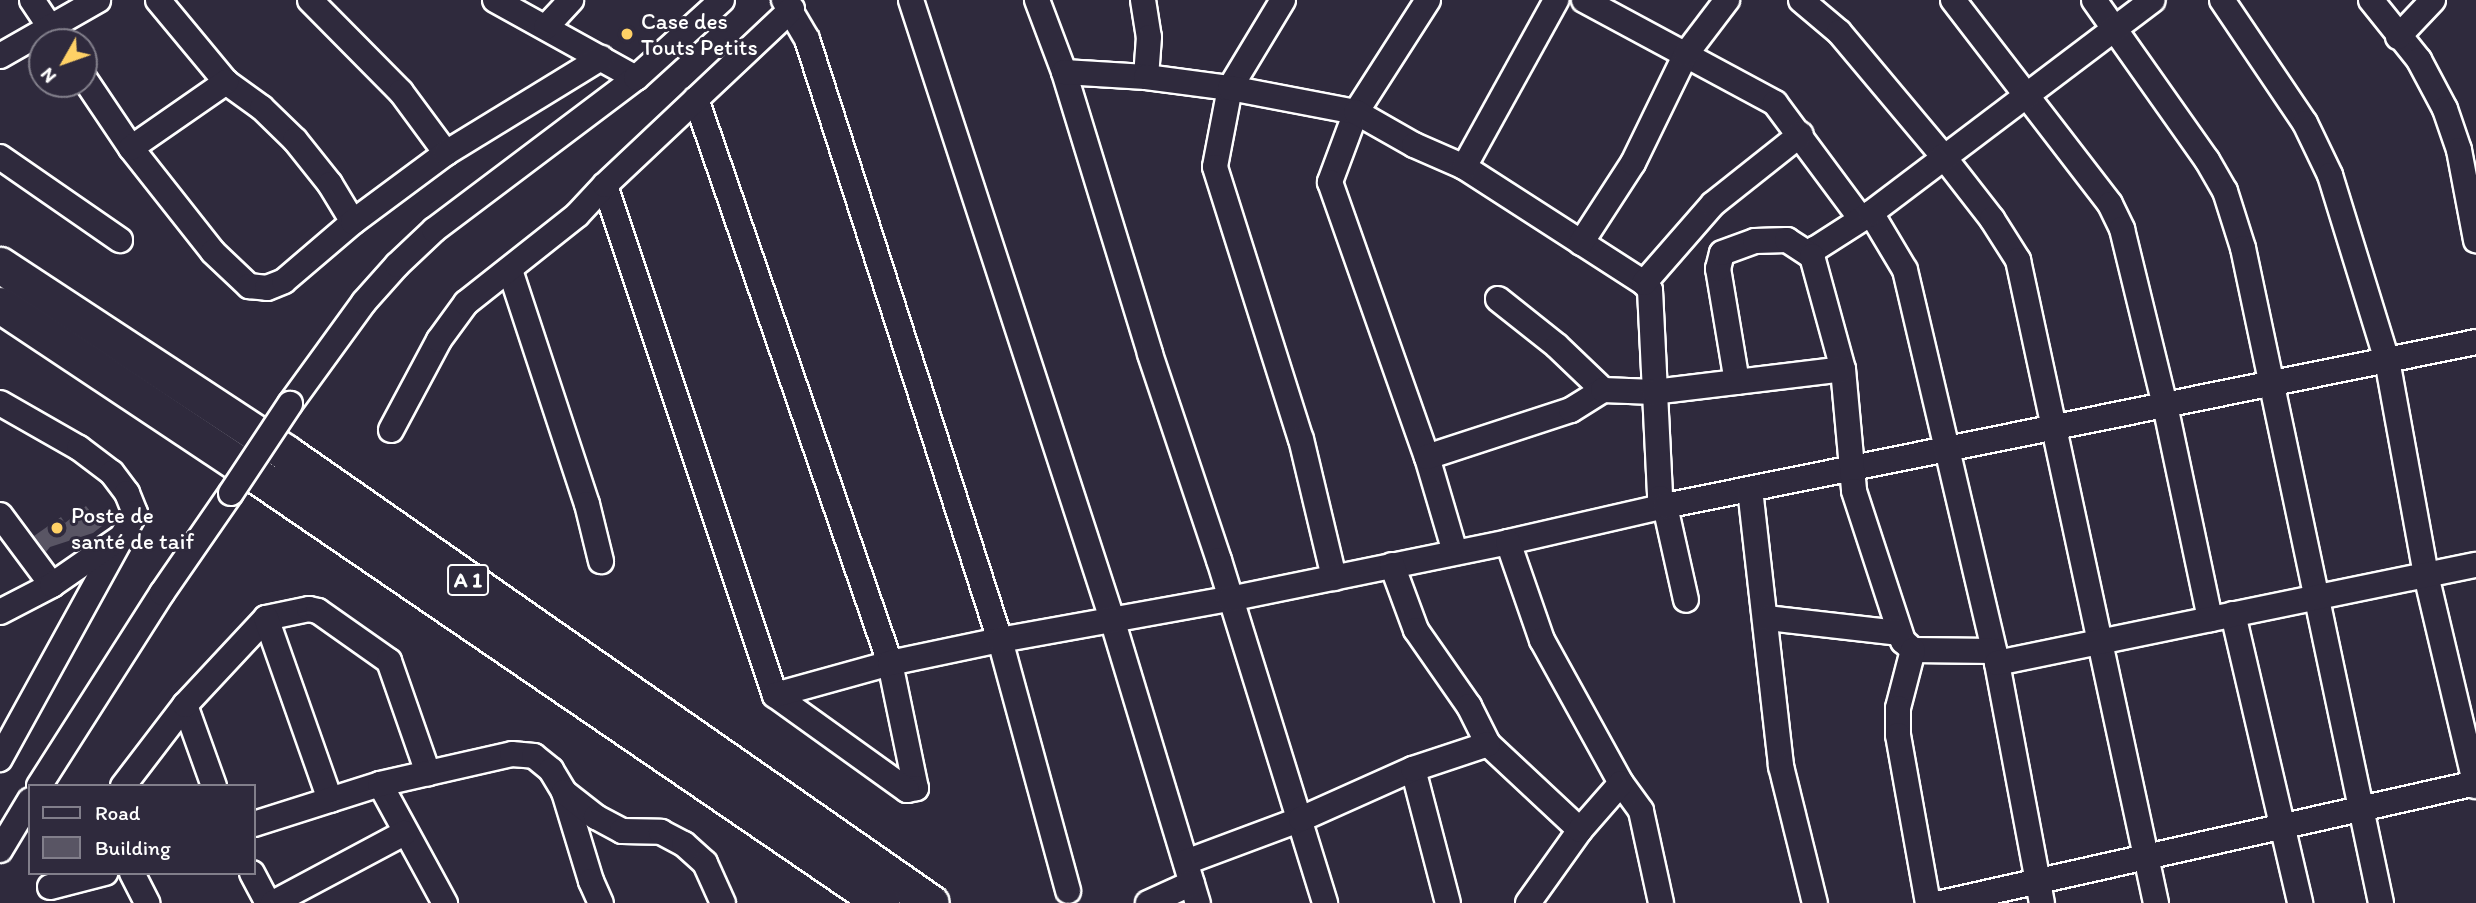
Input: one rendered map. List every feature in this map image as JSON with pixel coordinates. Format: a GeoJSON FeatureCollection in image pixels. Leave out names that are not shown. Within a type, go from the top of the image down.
{"type":"FeatureCollection","features":[{"type":"Feature","properties":{"kind":"highway","name":"A 1"},"geometry":{"type":"LineString","coordinates":[[0,265],[286,453],[931,903]]}},
{"type":"Feature","properties":{"kind":"highway","name":"A 1"},"geometry":{"type":"LineString","coordinates":[[0,305],[279,490],[882,903]]}},
{"type":"Feature","properties":{"kind":"street"},"geometry":{"type":"LineString","coordinates":[[32,0],[51,28]]}},
{"type":"Feature","properties":{"kind":"street"},"geometry":{"type":"LineString","coordinates":[[65,28],[98,0]]}},
{"type":"Feature","properties":{"kind":"street"},"geometry":{"type":"LineString","coordinates":[[158,0],[226,82],[262,108],[295,140],[330,184],[353,222]]}},
{"type":"Feature","properties":{"kind":"street"},"geometry":{"type":"LineString","coordinates":[[495,0],[636,78]]}},
{"type":"Feature","properties":{"kind":"street"},"geometry":{"type":"LineString","coordinates":[[547,27],[571,0]]}},
{"type":"Feature","properties":{"kind":"street"},"geometry":{"type":"LineString","coordinates":[[40,784],[88,705],[290,404],[357,311],[397,265],[444,222],[636,78],[722,0]]}},
{"type":"Feature","properties":{"kind":"street"},"geometry":{"type":"LineString","coordinates":[[911,0],[1112,619],[1192,883]]}},
{"type":"Feature","properties":{"kind":"street"},"geometry":{"type":"LineString","coordinates":[[1037,0],[1064,72],[1146,342],[1219,560],[1229,600],[1301,820],[1325,903]]}},
{"type":"Feature","properties":{"kind":"street"},"geometry":{"type":"LineString","coordinates":[[1143,0],[1149,37],[1146,77]]}},
{"type":"Feature","properties":{"kind":"street"},"geometry":{"type":"LineString","coordinates":[[1283,0],[1230,88],[1215,167],[1301,439],[1334,578]]}},
{"type":"Feature","properties":{"kind":"street"},"geometry":{"type":"LineString","coordinates":[[1427,0],[1356,111],[1330,182],[1427,457],[1455,552]]}},
{"type":"Feature","properties":{"kind":"street"},"geometry":{"type":"LineString","coordinates":[[1464,167],[1556,0]]}},
{"type":"Feature","properties":{"kind":"street"},"geometry":{"type":"LineString","coordinates":[[1584,0],[1775,103],[1866,216],[1905,270],[1996,657],[2040,892]]}},
{"type":"Feature","properties":{"kind":"street"},"geometry":{"type":"LineString","coordinates":[[1581,243],[1633,163],[1686,54],[1727,0]]}},
{"type":"Feature","properties":{"kind":"street"},"geometry":{"type":"LineString","coordinates":[[1801,0],[1839,33],[1943,156],[1992,219],[2018,260],[2051,427],[2101,642],[2156,903]]}},
{"type":"Feature","properties":{"kind":"street"},"geometry":{"type":"LineString","coordinates":[[1953,0],[2110,204],[2122,229],[2165,405],[2221,617],[2283,826],[2300,903]]}},
{"type":"Feature","properties":{"kind":"street"},"geometry":{"type":"LineString","coordinates":[[2094,0],[2225,191],[2243,248],[2381,903]]}},
{"type":"Feature","properties":{"kind":"street"},"geometry":{"type":"LineString","coordinates":[[1928,903],[1898,735],[1906,642],[1854,491],[1843,369],[1812,256],[1815,249],[1866,216],[2153,0]]}},
{"type":"Feature","properties":{"kind":"street"},"geometry":{"type":"LineString","coordinates":[[1941,903],[2040,892],[2146,857],[2476,784],[2426,575],[2387,360],[2330,175],[2305,122],[2222,0]]}},
{"type":"Feature","properties":{"kind":"street"},"geometry":{"type":"LineString","coordinates":[[2371,0],[2419,60],[2445,110],[2459,150],[2476,240]]}},
{"type":"Feature","properties":{"kind":"street"},"geometry":{"type":"LineString","coordinates":[[2399,37],[2433,0]]}},
{"type":"Feature","properties":{"kind":"street"},"geometry":{"type":"LineString","coordinates":[[320,3],[401,92],[446,153]]}},
{"type":"Feature","properties":{"kind":"street"},"geometry":{"type":"LineString","coordinates":[[391,430],[439,340],[466,303],[489,281],[510,270],[577,215],[696,99],[788,4],[807,39],[1000,640],[1068,891]]}},
{"type":"Feature","properties":{"kind":"street"},"geometry":{"type":"LineString","coordinates":[[0,56],[28,46]]}},
{"type":"Feature","properties":{"kind":"street"},"geometry":{"type":"LineString","coordinates":[[97,98],[131,148],[213,251],[250,286],[267,288],[284,281],[353,222],[446,153],[601,58]]}},
{"type":"Feature","properties":{"kind":"street"},"geometry":{"type":"LineString","coordinates":[[1064,72],[1146,77],[1230,88],[1356,111],[1414,145],[1464,167],[1644,283],[1650,290],[1660,498],[1665,506],[1686,600]]}},
{"type":"Feature","properties":{"kind":"street"},"geometry":{"type":"LineString","coordinates":[[131,148],[226,82]]}},
{"type":"Feature","properties":{"kind":"street"},"geometry":{"type":"LineString","coordinates":[[605,185],[775,695],[912,791],[916,788],[890,663],[696,99]]}},
{"type":"Feature","properties":{"kind":"street"},"geometry":{"type":"LineString","coordinates":[[1644,283],[1713,204],[1801,134]]}},
{"type":"Feature","properties":{"kind":"street"},"geometry":{"type":"LineString","coordinates":[[0,157],[120,240]]}},
{"type":"Feature","properties":{"kind":"street"},"geometry":{"type":"LineString","coordinates":[[1737,382],[1718,269],[1722,253],[1755,242],[1787,240],[1812,256]]}},
{"type":"Feature","properties":{"kind":"street"},"geometry":{"type":"LineString","coordinates":[[510,270],[587,504],[601,561]]}},
{"type":"Feature","properties":{"kind":"street"},"geometry":{"type":"LineString","coordinates":[[1498,299],[1557,346],[1603,390]]}},
{"type":"Feature","properties":{"kind":"street"},"geometry":{"type":"LineString","coordinates":[[775,695],[890,663],[1000,640],[1229,600],[1508,542],[1665,506],[2476,342]]}},
{"type":"Feature","properties":{"kind":"street"},"geometry":{"type":"LineString","coordinates":[[1427,457],[1571,410],[1603,390],[1654,392],[1843,369]]}},
{"type":"Feature","properties":{"kind":"street"},"geometry":{"type":"LineString","coordinates":[[0,402],[79,448],[111,473],[127,493],[135,513],[126,534],[0,758]]}},
{"type":"Feature","properties":{"kind":"street"},"geometry":{"type":"LineString","coordinates":[[1749,489],[1767,618],[1781,766],[1815,903]]}},
{"type":"Feature","properties":{"kind":"street"},"geometry":{"type":"LineString","coordinates":[[0,515],[52,585]]}},
{"type":"Feature","properties":{"kind":"street"},"geometry":{"type":"LineString","coordinates":[[0,612],[52,585],[126,534]]}},
{"type":"Feature","properties":{"kind":"street"},"geometry":{"type":"LineString","coordinates":[[1508,542],[1542,640],[1621,783],[1642,811],[1661,903]]}},
{"type":"Feature","properties":{"kind":"street"},"geometry":{"type":"LineString","coordinates":[[1392,565],[1416,630],[1469,706],[1488,744],[1580,830]]}},
{"type":"Feature","properties":{"kind":"street"},"geometry":{"type":"LineString","coordinates":[[1767,618],[1996,657],[2101,642],[2476,565]]}},
{"type":"Feature","properties":{"kind":"street"},"geometry":{"type":"LineString","coordinates":[[125,784],[185,705],[266,618],[309,609],[318,611],[389,661],[428,773]]}},
{"type":"Feature","properties":{"kind":"street"},"geometry":{"type":"LineString","coordinates":[[266,618],[330,800]]}},
{"type":"Feature","properties":{"kind":"street"},"geometry":{"type":"LineString","coordinates":[[185,705],[213,784]]}},
{"type":"Feature","properties":{"kind":"street"},"geometry":{"type":"LineString","coordinates":[[1148,903],[1192,883],[1301,820],[1413,769],[1488,744]]}},
{"type":"Feature","properties":{"kind":"street"},"geometry":{"type":"LineString","coordinates":[[256,823],[380,784],[512,754],[534,756],[551,770],[564,792],[591,881],[601,903]]}},
{"type":"Feature","properties":{"kind":"street"},"geometry":{"type":"LineString","coordinates":[[1413,769],[1448,903]]}},
{"type":"Feature","properties":{"kind":"street"},"geometry":{"type":"LineString","coordinates":[[1528,903],[1580,830],[1621,783]]}},
{"type":"Feature","properties":{"kind":"street"},"geometry":{"type":"LineString","coordinates":[[380,784],[404,833],[445,903]]}},
{"type":"Feature","properties":{"kind":"street"},"geometry":{"type":"LineString","coordinates":[[564,792],[622,831],[661,832],[684,844],[705,863],[723,903]]}},
{"type":"Feature","properties":{"kind":"street"},"geometry":{"type":"LineString","coordinates":[[0,850],[28,803]]}},
{"type":"Feature","properties":{"kind":"street"},"geometry":{"type":"LineString","coordinates":[[253,875],[271,903],[404,833]]}},
{"type":"Feature","properties":{"kind":"street"},"geometry":{"type":"LineString","coordinates":[[50,888],[98,875]]}},
{"type":"Feature","properties":{"kind":"street"},"geometry":{"type":"LineString","coordinates":[[133,875],[147,903]]}},
{"type":"Feature","properties":{"kind":"building"},"geometry":{"type":"Polygon","coordinates":[[[86,506],[102,526],[93,533],[50,547],[46,552],[34,536],[61,517],[65,523],[86,506]]]}},
{"type":"Feature","properties":{"kind":"place","name":"Case des Touts Petits"},"geometry":{"type":"Point","coordinates":[627,34]}},
{"type":"Feature","properties":{"kind":"place","name":"Poste de santé de taif"},"geometry":{"type":"Point","coordinates":[57,528]}}]}
